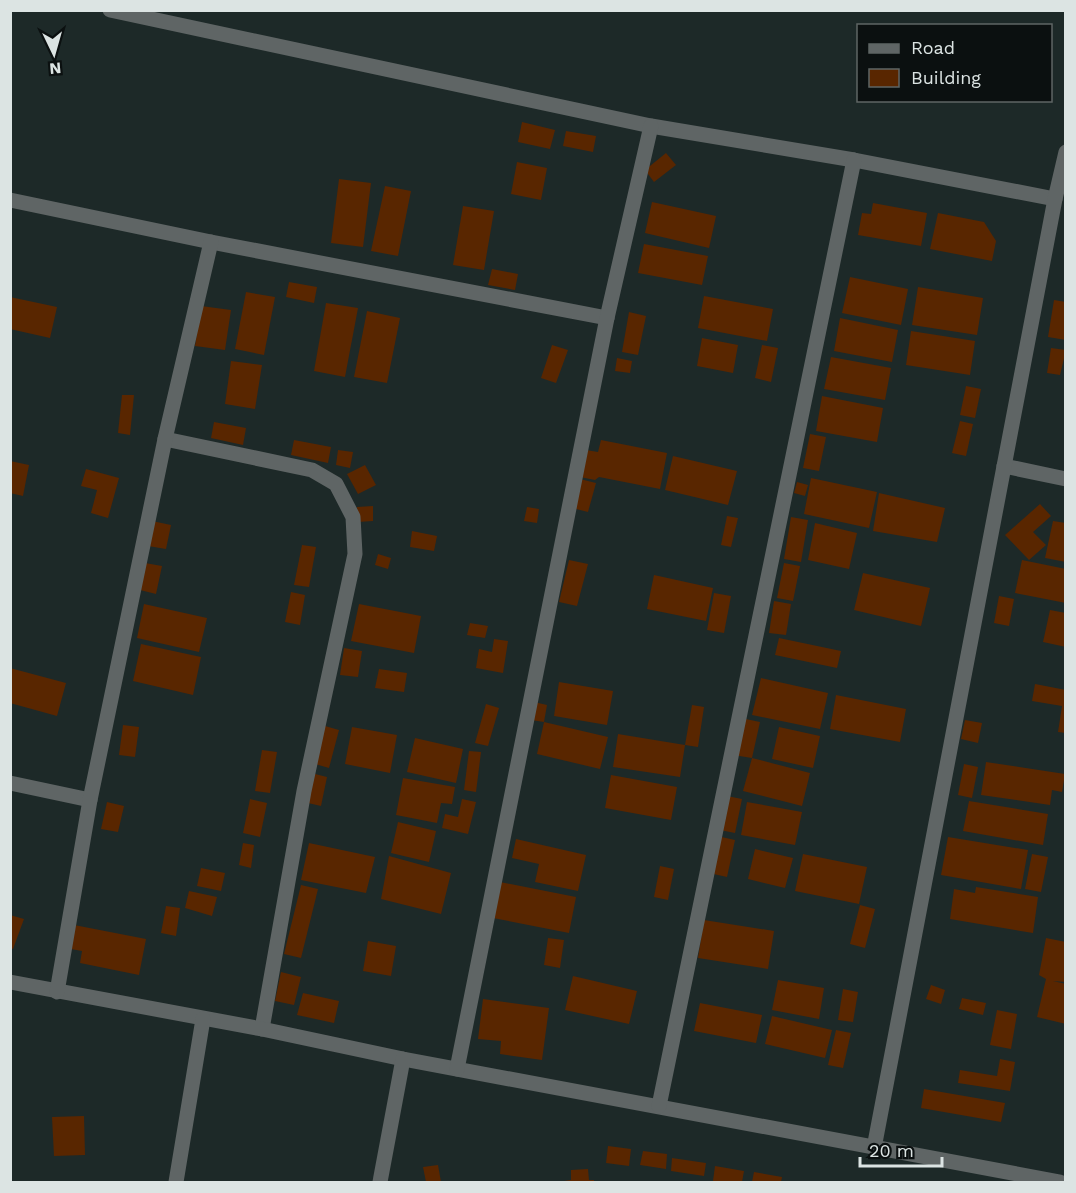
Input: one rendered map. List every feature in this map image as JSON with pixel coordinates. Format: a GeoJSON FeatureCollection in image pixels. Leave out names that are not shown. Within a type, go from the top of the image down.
{"type":"FeatureCollection","features":[{"type":"Feature","properties":{"kind":"street"},"geometry":{"type":"LineString","coordinates":[[110,10],[651,126],[854,160],[1055,199]]}},
{"type":"Feature","properties":{"kind":"street"},"geometry":{"type":"LineString","coordinates":[[457,1069],[607,318],[651,126]]}},
{"type":"Feature","properties":{"kind":"street"},"geometry":{"type":"LineString","coordinates":[[874,1148],[1065,152]]}},
{"type":"Feature","properties":{"kind":"street"},"geometry":{"type":"LineString","coordinates":[[659,1106],[854,160]]}},
{"type":"Feature","properties":{"kind":"street"},"geometry":{"type":"LineString","coordinates":[[10,200],[211,242],[607,318]]}},
{"type":"Feature","properties":{"kind":"street"},"geometry":{"type":"LineString","coordinates":[[57,992],[90,800],[165,439],[211,242]]}},
{"type":"Feature","properties":{"kind":"street"},"geometry":{"type":"LineString","coordinates":[[165,439],[312,471],[336,484],[353,518],[355,554],[304,791],[262,1029]]}},
{"type":"Feature","properties":{"kind":"street"},"geometry":{"type":"LineString","coordinates":[[1004,466],[1065,479]]}},
{"type":"Feature","properties":{"kind":"street"},"geometry":{"type":"LineString","coordinates":[[10,783],[90,800]]}},
{"type":"Feature","properties":{"kind":"street"},"geometry":{"type":"LineString","coordinates":[[10,982],[262,1029],[403,1059],[1060,1182]]}},
{"type":"Feature","properties":{"kind":"street"},"geometry":{"type":"LineString","coordinates":[[176,1182],[203,1019]]}},
{"type":"Feature","properties":{"kind":"street"},"geometry":{"type":"LineString","coordinates":[[380,1182],[403,1059]]}},
{"type":"Feature","properties":{"kind":"building"},"geometry":{"type":"Polygon","coordinates":[[[522,122],[555,130],[550,149],[518,142],[522,122]]]}},
{"type":"Feature","properties":{"kind":"building"},"geometry":{"type":"Polygon","coordinates":[[[566,131],[596,136],[593,152],[563,146],[566,131]]]}},
{"type":"Feature","properties":{"kind":"building"},"geometry":{"type":"Polygon","coordinates":[[[666,153],[676,165],[654,182],[645,170],[666,153]]]}},
{"type":"Feature","properties":{"kind":"building"},"geometry":{"type":"Polygon","coordinates":[[[517,162],[547,168],[541,200],[511,194],[517,162]]]}},
{"type":"Feature","properties":{"kind":"building"},"geometry":{"type":"Polygon","coordinates":[[[339,179],[371,183],[363,247],[331,243],[339,179]]]}},
{"type":"Feature","properties":{"kind":"building"},"geometry":{"type":"Polygon","coordinates":[[[385,186],[411,191],[398,256],[371,251],[385,186]]]}},
{"type":"Feature","properties":{"kind":"building"},"geometry":{"type":"Polygon","coordinates":[[[652,202],[716,216],[709,248],[645,233],[652,202]]]}},
{"type":"Feature","properties":{"kind":"building"},"geometry":{"type":"Polygon","coordinates":[[[873,203],[927,213],[921,246],[858,235],[862,213],[871,214],[873,203]]]}},
{"type":"Feature","properties":{"kind":"building"},"geometry":{"type":"Polygon","coordinates":[[[463,206],[494,211],[484,270],[453,265],[463,206]]]}},
{"type":"Feature","properties":{"kind":"building"},"geometry":{"type":"Polygon","coordinates":[[[938,213],[984,222],[996,241],[992,261],[930,249],[938,213]]]}},
{"type":"Feature","properties":{"kind":"building"},"geometry":{"type":"Polygon","coordinates":[[[644,244],[708,256],[702,285],[638,273],[644,244]]]}},
{"type":"Feature","properties":{"kind":"building"},"geometry":{"type":"Polygon","coordinates":[[[492,269],[518,274],[515,290],[488,285],[492,269]]]}},
{"type":"Feature","properties":{"kind":"building"},"geometry":{"type":"Polygon","coordinates":[[[850,277],[908,289],[901,325],[842,313],[850,277]]]}},
{"type":"Feature","properties":{"kind":"building"},"geometry":{"type":"Polygon","coordinates":[[[289,282],[317,287],[314,303],[286,297],[289,282]]]}},
{"type":"Feature","properties":{"kind":"building"},"geometry":{"type":"Polygon","coordinates":[[[918,287],[983,298],[977,335],[912,325],[918,287]]]}},
{"type":"Feature","properties":{"kind":"building"},"geometry":{"type":"Polygon","coordinates":[[[246,292],[275,297],[264,355],[235,349],[246,292]]]}},
{"type":"Feature","properties":{"kind":"building"},"geometry":{"type":"Polygon","coordinates":[[[704,296],[773,309],[767,341],[698,328],[704,296]]]}},
{"type":"Feature","properties":{"kind":"building"},"geometry":{"type":"Polygon","coordinates":[[[10,297],[57,307],[50,338],[10,329],[10,297]]]}},
{"type":"Feature","properties":{"kind":"building"},"geometry":{"type":"Polygon","coordinates":[[[1054,300],[1066,302],[1066,340],[1048,337],[1054,300]]]}},
{"type":"Feature","properties":{"kind":"building"},"geometry":{"type":"Polygon","coordinates":[[[326,303],[358,308],[345,377],[314,371],[326,303]]]}},
{"type":"Feature","properties":{"kind":"building"},"geometry":{"type":"Polygon","coordinates":[[[201,306],[231,310],[225,350],[195,346],[201,306]]]}},
{"type":"Feature","properties":{"kind":"building"},"geometry":{"type":"Polygon","coordinates":[[[367,311],[400,318],[387,383],[354,377],[367,311]]]}},
{"type":"Feature","properties":{"kind":"building"},"geometry":{"type":"Polygon","coordinates":[[[629,312],[646,316],[638,355],[622,352],[629,312]]]}},
{"type":"Feature","properties":{"kind":"building"},"geometry":{"type":"Polygon","coordinates":[[[840,318],[898,330],[892,362],[834,351],[840,318]]]}},
{"type":"Feature","properties":{"kind":"building"},"geometry":{"type":"Polygon","coordinates":[[[911,331],[975,341],[970,375],[906,365],[911,331]]]}},
{"type":"Feature","properties":{"kind":"building"},"geometry":{"type":"Polygon","coordinates":[[[702,338],[738,345],[733,373],[697,366],[702,338]]]}},
{"type":"Feature","properties":{"kind":"building"},"geometry":{"type":"Polygon","coordinates":[[[552,345],[568,350],[556,383],[541,378],[552,345]]]}},
{"type":"Feature","properties":{"kind":"building"},"geometry":{"type":"Polygon","coordinates":[[[762,345],[778,348],[771,382],[755,378],[762,345]]]}},
{"type":"Feature","properties":{"kind":"building"},"geometry":{"type":"Polygon","coordinates":[[[1051,348],[1066,350],[1060,375],[1047,373],[1051,348]]]}},
{"type":"Feature","properties":{"kind":"building"},"geometry":{"type":"Polygon","coordinates":[[[831,357],[891,368],[885,400],[824,389],[831,357]]]}},
{"type":"Feature","properties":{"kind":"building"},"geometry":{"type":"Polygon","coordinates":[[[617,358],[632,361],[630,373],[615,371],[617,358]]]}},
{"type":"Feature","properties":{"kind":"building"},"geometry":{"type":"Polygon","coordinates":[[[231,361],[262,365],[255,409],[225,404],[231,361]]]}},
{"type":"Feature","properties":{"kind":"building"},"geometry":{"type":"Polygon","coordinates":[[[966,386],[981,389],[975,418],[960,415],[966,386]]]}},
{"type":"Feature","properties":{"kind":"building"},"geometry":{"type":"Polygon","coordinates":[[[122,395],[134,395],[130,435],[118,433],[122,395]]]}},
{"type":"Feature","properties":{"kind":"building"},"geometry":{"type":"Polygon","coordinates":[[[822,396],[883,408],[877,442],[816,431],[822,396]]]}},
{"type":"Feature","properties":{"kind":"building"},"geometry":{"type":"Polygon","coordinates":[[[960,421],[973,424],[966,456],[952,453],[960,421]]]}},
{"type":"Feature","properties":{"kind":"building"},"geometry":{"type":"Polygon","coordinates":[[[214,422],[246,428],[243,445],[211,438],[214,422]]]}},
{"type":"Feature","properties":{"kind":"building"},"geometry":{"type":"Polygon","coordinates":[[[810,434],[826,437],[819,471],[803,468],[810,434]]]}},
{"type":"Feature","properties":{"kind":"building"},"geometry":{"type":"Polygon","coordinates":[[[294,440],[331,447],[328,463],[291,455],[294,440]]]}},
{"type":"Feature","properties":{"kind":"building"},"geometry":{"type":"Polygon","coordinates":[[[601,440],[667,453],[660,489],[599,477],[595,480],[580,477],[586,450],[598,452],[601,440]]]}},
{"type":"Feature","properties":{"kind":"building"},"geometry":{"type":"Polygon","coordinates":[[[338,450],[353,452],[350,468],[336,465],[338,450]]]}},
{"type":"Feature","properties":{"kind":"building"},"geometry":{"type":"Polygon","coordinates":[[[673,456],[737,471],[728,505],[665,490],[673,456]]]}},
{"type":"Feature","properties":{"kind":"building"},"geometry":{"type":"Polygon","coordinates":[[[10,461],[29,465],[23,496],[10,493],[10,461]]]}},
{"type":"Feature","properties":{"kind":"building"},"geometry":{"type":"Polygon","coordinates":[[[365,465],[376,485],[358,494],[347,474],[365,465]]]}},
{"type":"Feature","properties":{"kind":"building"},"geometry":{"type":"Polygon","coordinates":[[[86,469],[119,478],[108,518],[91,513],[97,490],[81,486],[86,469]]]}},
{"type":"Feature","properties":{"kind":"building"},"geometry":{"type":"Polygon","coordinates":[[[811,478],[877,492],[869,528],[804,514],[811,478]]]}},
{"type":"Feature","properties":{"kind":"building"},"geometry":{"type":"Polygon","coordinates":[[[580,479],[596,483],[588,512],[572,508],[580,479]]]}},
{"type":"Feature","properties":{"kind":"building"},"geometry":{"type":"Polygon","coordinates":[[[797,482],[808,485],[805,496],[794,493],[797,482]]]}},
{"type":"Feature","properties":{"kind":"building"},"geometry":{"type":"Polygon","coordinates":[[[879,493],[945,508],[937,542],[873,531],[879,493]]]}},
{"type":"Feature","properties":{"kind":"building"},"geometry":{"type":"Polygon","coordinates":[[[1040,504],[1051,516],[1033,532],[1046,545],[1029,560],[1005,535],[1040,504]]]}},
{"type":"Feature","properties":{"kind":"building"},"geometry":{"type":"Polygon","coordinates":[[[373,506],[373,521],[358,522],[357,507],[373,506]]]}},
{"type":"Feature","properties":{"kind":"building"},"geometry":{"type":"Polygon","coordinates":[[[527,507],[539,509],[537,523],[524,521],[527,507]]]}},
{"type":"Feature","properties":{"kind":"building"},"geometry":{"type":"Polygon","coordinates":[[[727,516],[738,518],[731,547],[721,545],[727,516]]]}},
{"type":"Feature","properties":{"kind":"building"},"geometry":{"type":"Polygon","coordinates":[[[791,517],[808,520],[801,562],[784,559],[791,517]]]}},
{"type":"Feature","properties":{"kind":"building"},"geometry":{"type":"Polygon","coordinates":[[[152,521],[171,525],[166,549],[148,546],[152,521]]]}},
{"type":"Feature","properties":{"kind":"building"},"geometry":{"type":"Polygon","coordinates":[[[1053,521],[1066,523],[1066,562],[1045,558],[1053,521]]]}},
{"type":"Feature","properties":{"kind":"building"},"geometry":{"type":"Polygon","coordinates":[[[815,523],[857,533],[849,569],[808,560],[815,523]]]}},
{"type":"Feature","properties":{"kind":"building"},"geometry":{"type":"Polygon","coordinates":[[[412,531],[437,536],[434,551],[410,547],[412,531]]]}},
{"type":"Feature","properties":{"kind":"building"},"geometry":{"type":"Polygon","coordinates":[[[302,545],[316,547],[309,587],[294,585],[302,545]]]}},
{"type":"Feature","properties":{"kind":"building"},"geometry":{"type":"Polygon","coordinates":[[[378,554],[391,558],[388,569],[375,565],[378,554]]]}},
{"type":"Feature","properties":{"kind":"building"},"geometry":{"type":"Polygon","coordinates":[[[569,560],[588,564],[577,606],[559,602],[569,560]]]}},
{"type":"Feature","properties":{"kind":"building"},"geometry":{"type":"Polygon","coordinates":[[[1022,560],[1066,569],[1066,603],[1015,593],[1022,560]]]}},
{"type":"Feature","properties":{"kind":"building"},"geometry":{"type":"Polygon","coordinates":[[[145,563],[162,566],[156,594],[140,590],[145,563]]]}},
{"type":"Feature","properties":{"kind":"building"},"geometry":{"type":"Polygon","coordinates":[[[784,563],[800,566],[793,601],[777,598],[784,563]]]}},
{"type":"Feature","properties":{"kind":"building"},"geometry":{"type":"Polygon","coordinates":[[[863,573],[930,588],[921,626],[854,610],[863,573]]]}},
{"type":"Feature","properties":{"kind":"building"},"geometry":{"type":"Polygon","coordinates":[[[654,575],[713,588],[706,621],[647,609],[654,575]]]}},
{"type":"Feature","properties":{"kind":"building"},"geometry":{"type":"Polygon","coordinates":[[[291,592],[305,595],[300,625],[285,622],[291,592]]]}},
{"type":"Feature","properties":{"kind":"building"},"geometry":{"type":"Polygon","coordinates":[[[714,593],[731,596],[724,633],[707,630],[714,593]]]}},
{"type":"Feature","properties":{"kind":"building"},"geometry":{"type":"Polygon","coordinates":[[[999,596],[1014,599],[1009,626],[994,623],[999,596]]]}},
{"type":"Feature","properties":{"kind":"building"},"geometry":{"type":"Polygon","coordinates":[[[774,601],[791,604],[786,635],[769,633],[774,601]]]}},
{"type":"Feature","properties":{"kind":"building"},"geometry":{"type":"Polygon","coordinates":[[[144,604],[207,618],[199,652],[137,638],[144,604]]]}},
{"type":"Feature","properties":{"kind":"building"},"geometry":{"type":"Polygon","coordinates":[[[359,604],[421,616],[414,653],[351,641],[359,604]]]}},
{"type":"Feature","properties":{"kind":"building"},"geometry":{"type":"Polygon","coordinates":[[[1050,610],[1066,613],[1066,647],[1043,642],[1050,610]]]}},
{"type":"Feature","properties":{"kind":"building"},"geometry":{"type":"Polygon","coordinates":[[[470,623],[488,626],[485,638],[467,635],[470,623]]]}},
{"type":"Feature","properties":{"kind":"building"},"geometry":{"type":"Polygon","coordinates":[[[779,638],[841,651],[837,668],[775,655],[779,638]]]}},
{"type":"Feature","properties":{"kind":"building"},"geometry":{"type":"Polygon","coordinates":[[[494,639],[508,641],[503,673],[476,668],[479,649],[492,652],[494,639]]]}},
{"type":"Feature","properties":{"kind":"building"},"geometry":{"type":"Polygon","coordinates":[[[141,644],[201,657],[193,695],[133,681],[141,644]]]}},
{"type":"Feature","properties":{"kind":"building"},"geometry":{"type":"Polygon","coordinates":[[[344,648],[362,651],[358,677],[340,675],[344,648]]]}},
{"type":"Feature","properties":{"kind":"building"},"geometry":{"type":"Polygon","coordinates":[[[10,668],[66,683],[57,716],[10,703],[10,668]]]}},
{"type":"Feature","properties":{"kind":"building"},"geometry":{"type":"Polygon","coordinates":[[[379,669],[407,673],[404,692],[375,688],[379,669]]]}},
{"type":"Feature","properties":{"kind":"building"},"geometry":{"type":"Polygon","coordinates":[[[761,678],[828,693],[820,729],[752,715],[761,678]]]}},
{"type":"Feature","properties":{"kind":"building"},"geometry":{"type":"Polygon","coordinates":[[[559,682],[613,691],[607,725],[554,716],[559,682]]]}},
{"type":"Feature","properties":{"kind":"building"},"geometry":{"type":"Polygon","coordinates":[[[1035,684],[1066,690],[1066,733],[1058,732],[1062,706],[1032,701],[1035,684]]]}},
{"type":"Feature","properties":{"kind":"building"},"geometry":{"type":"Polygon","coordinates":[[[836,695],[906,709],[900,742],[830,729],[836,695]]]}},
{"type":"Feature","properties":{"kind":"building"},"geometry":{"type":"Polygon","coordinates":[[[534,702],[547,705],[544,722],[531,720],[534,702]]]}},
{"type":"Feature","properties":{"kind":"building"},"geometry":{"type":"Polygon","coordinates":[[[486,704],[499,708],[488,746],[475,743],[486,704]]]}},
{"type":"Feature","properties":{"kind":"building"},"geometry":{"type":"Polygon","coordinates":[[[692,705],[704,707],[698,747],[685,745],[692,705]]]}},
{"type":"Feature","properties":{"kind":"building"},"geometry":{"type":"Polygon","coordinates":[[[741,718],[760,722],[752,758],[733,755],[741,718]]]}},
{"type":"Feature","properties":{"kind":"building"},"geometry":{"type":"Polygon","coordinates":[[[965,720],[982,723],[978,743],[961,739],[965,720]]]}},
{"type":"Feature","properties":{"kind":"building"},"geometry":{"type":"Polygon","coordinates":[[[544,722],[608,737],[600,769],[537,754],[544,722]]]}},
{"type":"Feature","properties":{"kind":"building"},"geometry":{"type":"Polygon","coordinates":[[[123,725],[139,727],[135,757],[119,755],[123,725]]]}},
{"type":"Feature","properties":{"kind":"building"},"geometry":{"type":"Polygon","coordinates":[[[325,726],[339,730],[329,768],[315,764],[325,726]]]}},
{"type":"Feature","properties":{"kind":"building"},"geometry":{"type":"Polygon","coordinates":[[[352,727],[397,735],[390,773],[345,764],[352,727]]]}},
{"type":"Feature","properties":{"kind":"building"},"geometry":{"type":"Polygon","coordinates":[[[779,727],[820,736],[813,768],[772,759],[779,727]]]}},
{"type":"Feature","properties":{"kind":"building"},"geometry":{"type":"Polygon","coordinates":[[[618,734],[685,745],[680,777],[613,767],[618,734]]]}},
{"type":"Feature","properties":{"kind":"building"},"geometry":{"type":"Polygon","coordinates":[[[415,738],[463,749],[456,783],[407,772],[415,738]]]}},
{"type":"Feature","properties":{"kind":"building"},"geometry":{"type":"Polygon","coordinates":[[[262,750],[277,752],[270,793],[255,791],[262,750]]]}},
{"type":"Feature","properties":{"kind":"building"},"geometry":{"type":"Polygon","coordinates":[[[469,751],[481,752],[476,792],[464,790],[469,751]]]}},
{"type":"Feature","properties":{"kind":"building"},"geometry":{"type":"Polygon","coordinates":[[[752,758],[810,773],[802,806],[743,791],[752,758]]]}},
{"type":"Feature","properties":{"kind":"building"},"geometry":{"type":"Polygon","coordinates":[[[986,762],[1065,774],[1062,792],[1052,790],[1050,805],[981,795],[986,762]]]}},
{"type":"Feature","properties":{"kind":"building"},"geometry":{"type":"Polygon","coordinates":[[[964,764],[978,767],[972,798],[958,795],[964,764]]]}},
{"type":"Feature","properties":{"kind":"building"},"geometry":{"type":"Polygon","coordinates":[[[315,774],[327,777],[321,806],[308,803],[315,774]]]}},
{"type":"Feature","properties":{"kind":"building"},"geometry":{"type":"Polygon","coordinates":[[[611,775],[677,787],[671,820],[605,808],[611,775]]]}},
{"type":"Feature","properties":{"kind":"building"},"geometry":{"type":"Polygon","coordinates":[[[403,778],[455,787],[452,804],[441,803],[437,823],[396,815],[403,778]]]}},
{"type":"Feature","properties":{"kind":"building"},"geometry":{"type":"Polygon","coordinates":[[[727,796],[742,799],[735,833],[720,830],[727,796]]]}},
{"type":"Feature","properties":{"kind":"building"},"geometry":{"type":"Polygon","coordinates":[[[250,799],[267,803],[260,837],[243,833],[250,799]]]}},
{"type":"Feature","properties":{"kind":"building"},"geometry":{"type":"Polygon","coordinates":[[[462,799],[476,802],[468,834],[442,828],[445,814],[458,817],[462,799]]]}},
{"type":"Feature","properties":{"kind":"building"},"geometry":{"type":"Polygon","coordinates":[[[969,801],[1048,814],[1043,845],[963,831],[969,801]]]}},
{"type":"Feature","properties":{"kind":"building"},"geometry":{"type":"Polygon","coordinates":[[[107,802],[124,806],[118,832],[101,829],[107,802]]]}},
{"type":"Feature","properties":{"kind":"building"},"geometry":{"type":"Polygon","coordinates":[[[747,802],[802,812],[795,845],[741,835],[747,802]]]}},
{"type":"Feature","properties":{"kind":"building"},"geometry":{"type":"Polygon","coordinates":[[[398,822],[436,831],[429,862],[391,853],[398,822]]]}},
{"type":"Feature","properties":{"kind":"building"},"geometry":{"type":"Polygon","coordinates":[[[717,836],[735,840],[727,877],[709,873],[717,836]]]}},
{"type":"Feature","properties":{"kind":"building"},"geometry":{"type":"Polygon","coordinates":[[[948,837],[1028,850],[1021,889],[941,875],[948,837]]]}},
{"type":"Feature","properties":{"kind":"building"},"geometry":{"type":"Polygon","coordinates":[[[516,839],[586,855],[578,891],[535,882],[539,864],[512,858],[516,839]]]}},
{"type":"Feature","properties":{"kind":"building"},"geometry":{"type":"Polygon","coordinates":[[[243,843],[254,845],[251,868],[239,865],[243,843]]]}},
{"type":"Feature","properties":{"kind":"building"},"geometry":{"type":"Polygon","coordinates":[[[309,843],[375,857],[366,893],[301,880],[309,843]]]}},
{"type":"Feature","properties":{"kind":"building"},"geometry":{"type":"Polygon","coordinates":[[[755,849],[793,858],[785,888],[748,879],[755,849]]]}},
{"type":"Feature","properties":{"kind":"building"},"geometry":{"type":"Polygon","coordinates":[[[803,854],[867,867],[859,904],[795,891],[803,854]]]}},
{"type":"Feature","properties":{"kind":"building"},"geometry":{"type":"Polygon","coordinates":[[[1032,854],[1048,857],[1041,892],[1025,889],[1032,854]]]}},
{"type":"Feature","properties":{"kind":"building"},"geometry":{"type":"Polygon","coordinates":[[[389,856],[451,873],[441,914],[381,899],[389,856]]]}},
{"type":"Feature","properties":{"kind":"building"},"geometry":{"type":"Polygon","coordinates":[[[660,866],[674,869],[668,900],[654,897],[660,866]]]}},
{"type":"Feature","properties":{"kind":"building"},"geometry":{"type":"Polygon","coordinates":[[[201,868],[225,873],[221,891],[197,886],[201,868]]]}},
{"type":"Feature","properties":{"kind":"building"},"geometry":{"type":"Polygon","coordinates":[[[500,882],[576,897],[569,933],[493,918],[500,882]]]}},
{"type":"Feature","properties":{"kind":"building"},"geometry":{"type":"Polygon","coordinates":[[[301,885],[318,889],[301,958],[284,954],[301,885]]]}},
{"type":"Feature","properties":{"kind":"building"},"geometry":{"type":"Polygon","coordinates":[[[976,887],[1038,897],[1033,933],[950,919],[954,889],[975,893],[976,887]]]}},
{"type":"Feature","properties":{"kind":"building"},"geometry":{"type":"Polygon","coordinates":[[[189,891],[217,897],[212,916],[185,908],[189,891]]]}},
{"type":"Feature","properties":{"kind":"building"},"geometry":{"type":"Polygon","coordinates":[[[860,905],[875,909],[865,948],[850,944],[860,905]]]}},
{"type":"Feature","properties":{"kind":"building"},"geometry":{"type":"Polygon","coordinates":[[[166,906],[180,908],[176,936],[161,933],[166,906]]]}},
{"type":"Feature","properties":{"kind":"building"},"geometry":{"type":"Polygon","coordinates":[[[10,915],[24,919],[13,949],[10,948],[10,915]]]}},
{"type":"Feature","properties":{"kind":"building"},"geometry":{"type":"Polygon","coordinates":[[[704,920],[774,931],[768,969],[698,958],[704,920]]]}},
{"type":"Feature","properties":{"kind":"building"},"geometry":{"type":"Polygon","coordinates":[[[69,924],[146,939],[139,975],[80,963],[82,951],[65,948],[69,924]]]}},
{"type":"Feature","properties":{"kind":"building"},"geometry":{"type":"Polygon","coordinates":[[[548,938],[564,940],[560,968],[544,965],[548,938]]]}},
{"type":"Feature","properties":{"kind":"building"},"geometry":{"type":"Polygon","coordinates":[[[1046,938],[1066,942],[1066,982],[1053,981],[1066,984],[1066,1024],[1037,1017],[1046,979],[1039,975],[1046,938]]]}},
{"type":"Feature","properties":{"kind":"building"},"geometry":{"type":"Polygon","coordinates":[[[368,941],[396,946],[391,976],[363,971],[368,941]]]}},
{"type":"Feature","properties":{"kind":"building"},"geometry":{"type":"Polygon","coordinates":[[[281,972],[301,977],[294,1005],[275,1001],[281,972]]]}},
{"type":"Feature","properties":{"kind":"building"},"geometry":{"type":"Polygon","coordinates":[[[573,976],[637,991],[629,1024],[565,1010],[573,976]]]}},
{"type":"Feature","properties":{"kind":"building"},"geometry":{"type":"Polygon","coordinates":[[[778,980],[824,988],[819,1019],[772,1010],[778,980]]]}},
{"type":"Feature","properties":{"kind":"building"},"geometry":{"type":"Polygon","coordinates":[[[931,985],[945,990],[941,1004],[926,999],[931,985]]]}},
{"type":"Feature","properties":{"kind":"building"},"geometry":{"type":"Polygon","coordinates":[[[843,989],[858,992],[853,1022],[838,1020],[843,989]]]}},
{"type":"Feature","properties":{"kind":"building"},"geometry":{"type":"Polygon","coordinates":[[[303,993],[339,1001],[334,1023],[297,1015],[303,993]]]}},
{"type":"Feature","properties":{"kind":"building"},"geometry":{"type":"Polygon","coordinates":[[[962,998],[986,1003],[983,1015],[959,1009],[962,998]]]}},
{"type":"Feature","properties":{"kind":"building"},"geometry":{"type":"Polygon","coordinates":[[[483,999],[549,1008],[542,1060],[500,1054],[501,1041],[478,1039],[483,999]]]}},
{"type":"Feature","properties":{"kind":"building"},"geometry":{"type":"Polygon","coordinates":[[[700,1003],[762,1015],[756,1043],[694,1031],[700,1003]]]}},
{"type":"Feature","properties":{"kind":"building"},"geometry":{"type":"Polygon","coordinates":[[[997,1010],[1017,1014],[1011,1049],[990,1045],[997,1010]]]}},
{"type":"Feature","properties":{"kind":"building"},"geometry":{"type":"Polygon","coordinates":[[[772,1016],[832,1030],[825,1058],[765,1044],[772,1016]]]}},
{"type":"Feature","properties":{"kind":"building"},"geometry":{"type":"Polygon","coordinates":[[[836,1030],[851,1033],[843,1068],[828,1065],[836,1030]]]}},
{"type":"Feature","properties":{"kind":"building"},"geometry":{"type":"Polygon","coordinates":[[[1000,1059],[1015,1062],[1010,1091],[958,1083],[960,1070],[997,1076],[1000,1059]]]}},
{"type":"Feature","properties":{"kind":"building"},"geometry":{"type":"Polygon","coordinates":[[[924,1089],[1005,1103],[1001,1122],[921,1108],[924,1089]]]}},
{"type":"Feature","properties":{"kind":"building"},"geometry":{"type":"Polygon","coordinates":[[[84,1116],[85,1155],[54,1156],[52,1117],[84,1116]]]}},
{"type":"Feature","properties":{"kind":"building"},"geometry":{"type":"Polygon","coordinates":[[[608,1146],[631,1149],[629,1166],[606,1163],[608,1146]]]}},
{"type":"Feature","properties":{"kind":"building"},"geometry":{"type":"Polygon","coordinates":[[[643,1151],[667,1154],[666,1169],[640,1165],[643,1151]]]}},
{"type":"Feature","properties":{"kind":"building"},"geometry":{"type":"Polygon","coordinates":[[[672,1158],[706,1163],[704,1176],[671,1171],[672,1158]]]}},
{"type":"Feature","properties":{"kind":"building"},"geometry":{"type":"Polygon","coordinates":[[[438,1165],[441,1182],[426,1182],[423,1167],[438,1165]]]}},
{"type":"Feature","properties":{"kind":"building"},"geometry":{"type":"Polygon","coordinates":[[[715,1166],[744,1171],[742,1182],[713,1181],[715,1166]]]}},
{"type":"Feature","properties":{"kind":"building"},"geometry":{"type":"Polygon","coordinates":[[[588,1169],[589,1180],[594,1180],[594,1182],[564,1182],[571,1180],[571,1170],[588,1169]]]}},
{"type":"Feature","properties":{"kind":"building"},"geometry":{"type":"Polygon","coordinates":[[[754,1172],[782,1177],[781,1182],[752,1182],[754,1172]]]}}]}
